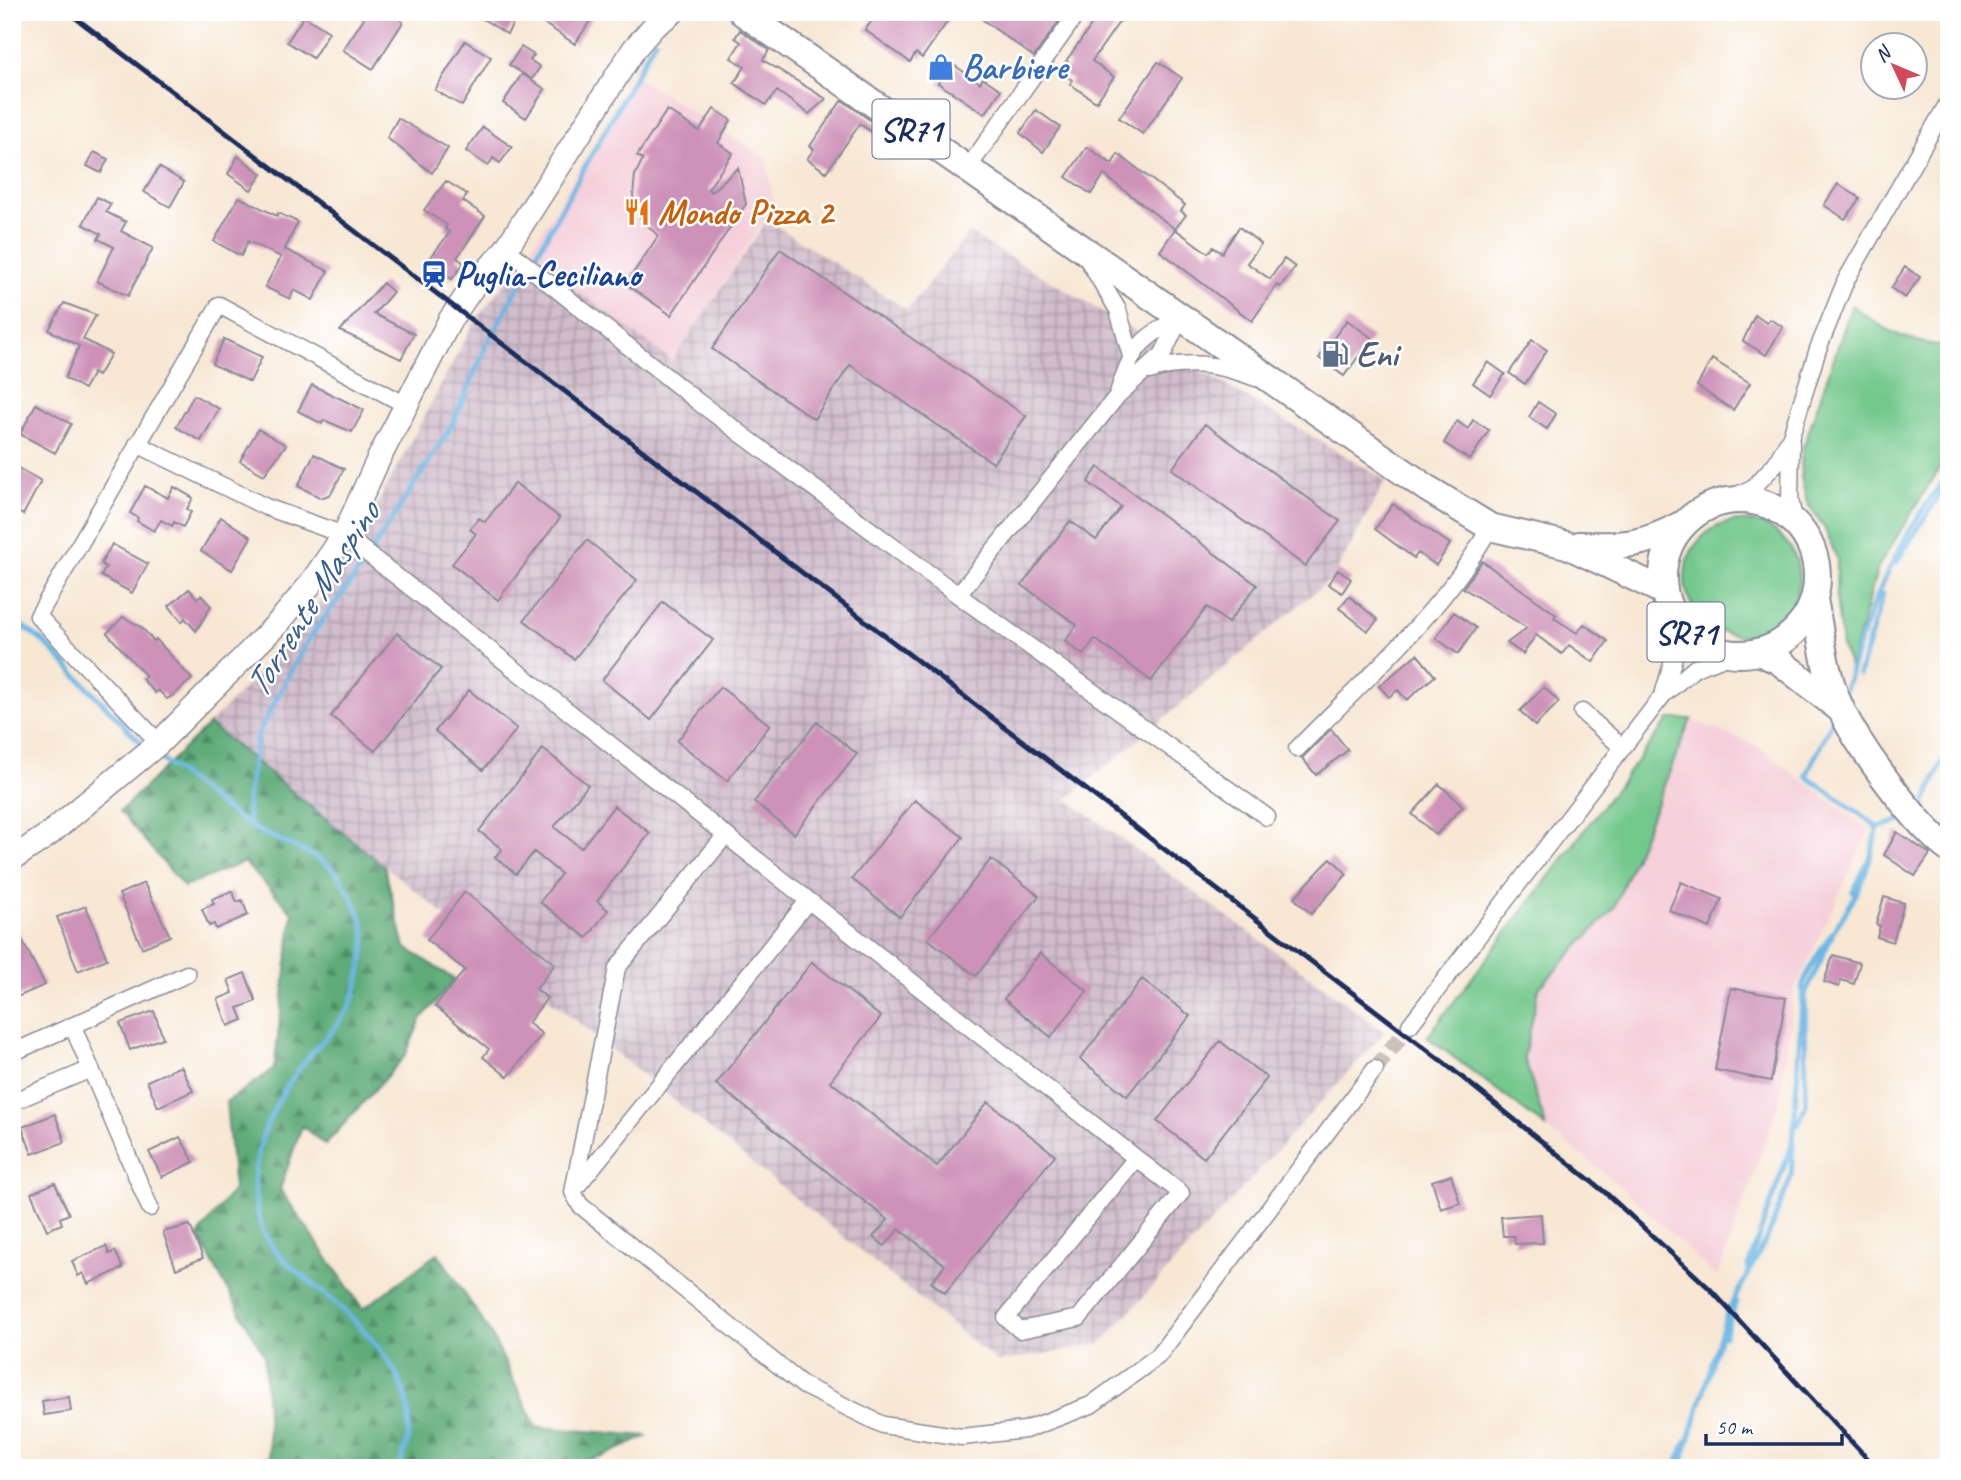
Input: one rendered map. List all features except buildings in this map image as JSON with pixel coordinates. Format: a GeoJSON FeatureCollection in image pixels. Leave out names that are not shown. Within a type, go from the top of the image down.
{"type":"FeatureCollection","features":[{"type":"Feature","properties":{"kind":"main road","name":"SR71"},"geometry":{"type":"LineString","coordinates":[[742,12],[1427,489],[1490,527],[1567,545],[1633,546],[1655,540],[1702,509],[1727,500],[1751,499],[1774,506],[1794,520],[1807,537],[1815,557],[1818,578],[1814,599],[1802,623],[1783,641],[1759,652],[1732,654],[1710,649],[1691,637],[1675,620],[1663,591],[1662,568],[1669,545],[1681,525]]}},
{"type":"Feature","properties":{"kind":"main road","name":"SR71"},"geometry":{"type":"LineString","coordinates":[[1567,545],[1663,591]]}},
{"type":"Feature","properties":{"kind":"main road","name":"SR71"},"geometry":{"type":"LineString","coordinates":[[1814,599],[1826,662],[1840,709]]}},
{"type":"Feature","properties":{"kind":"main road","name":"SR71"},"geometry":{"type":"LineString","coordinates":[[1759,652],[1779,661],[1840,709],[1909,809],[1949,849]]}},
{"type":"Feature","properties":{"kind":"street"},"geometry":{"type":"LineString","coordinates":[[634,49],[643,12]]}},
{"type":"Feature","properties":{"kind":"street"},"geometry":{"type":"LineString","coordinates":[[12,859],[48,835],[159,743],[294,605],[344,535],[406,405],[453,315],[506,249],[634,49],[654,26],[673,12]]}},
{"type":"Feature","properties":{"kind":"street"},"geometry":{"type":"LineString","coordinates":[[968,169],[1074,17],[1057,12]]}},
{"type":"Feature","properties":{"kind":"street"},"geometry":{"type":"LineString","coordinates":[[1727,500],[1754,487],[1776,463],[1791,436],[1818,349],[1873,216],[1949,100]]}},
{"type":"Feature","properties":{"kind":"street"},"geometry":{"type":"LineString","coordinates":[[1079,246],[1111,295],[1125,326],[1130,356],[1118,395]]}},
{"type":"Feature","properties":{"kind":"street"},"geometry":{"type":"LineString","coordinates":[[506,249],[697,401],[958,596],[1267,817]]}},
{"type":"Feature","properties":{"kind":"street"},"geometry":{"type":"LineString","coordinates":[[159,743],[38,615],[219,306],[406,405]]}},
{"type":"Feature","properties":{"kind":"street"},"geometry":{"type":"LineString","coordinates":[[958,596],[1118,395],[1163,354],[1180,318]]}},
{"type":"Feature","properties":{"kind":"street"},"geometry":{"type":"LineString","coordinates":[[1130,356],[1154,333],[1180,318]]}},
{"type":"Feature","properties":{"kind":"street"},"geometry":{"type":"LineString","coordinates":[[1143,373],[1166,365],[1193,363],[1238,372],[1286,390]]}},
{"type":"Feature","properties":{"kind":"street"},"geometry":{"type":"LineString","coordinates":[[1791,436],[1789,461],[1794,520]]}},
{"type":"Feature","properties":{"kind":"street"},"geometry":{"type":"LineString","coordinates":[[137,444],[247,499],[344,535],[1181,1193],[1079,1318],[1020,1330],[1006,1318],[1136,1158]]}},
{"type":"Feature","properties":{"kind":"street"},"geometry":{"type":"LineString","coordinates":[[1297,749],[1424,617],[1481,544],[1490,527]]}},
{"type":"Feature","properties":{"kind":"street"},"geometry":{"type":"LineString","coordinates":[[1663,695],[1674,657],[1675,620]]}},
{"type":"Feature","properties":{"kind":"street"},"geometry":{"type":"LineString","coordinates":[[1410,1025],[1663,695],[1695,668],[1732,654]]}},
{"type":"Feature","properties":{"kind":"street"},"geometry":{"type":"LineString","coordinates":[[1582,712],[1623,748]]}},
{"type":"Feature","properties":{"kind":"street"},"geometry":{"type":"LineString","coordinates":[[725,836],[617,968],[572,1192],[580,1205],[804,1386],[884,1425],[962,1437],[1025,1430],[1091,1405],[1158,1356],[1375,1069]]}},
{"type":"Feature","properties":{"kind":"street"},"geometry":{"type":"LineString","coordinates":[[572,1192],[808,901]]}},
{"type":"Feature","properties":{"kind":"street"},"geometry":{"type":"LineString","coordinates":[[12,1053],[187,974]]}},
{"type":"Feature","properties":{"kind":"street"},"geometry":{"type":"LineString","coordinates":[[73,1027],[150,1208]]}},
{"type":"Feature","properties":{"kind":"street"},"geometry":{"type":"LineString","coordinates":[[12,1102],[91,1069]]}},
{"type":"Feature","properties":{"kind":"shaded area"},"geometry":{"type":"Polygon","coordinates":[[[636,77],[766,158],[774,205],[672,362],[528,253],[636,77]]]}},
{"type":"Feature","properties":{"kind":"shaded area"},"geometry":{"type":"Polygon","coordinates":[[[767,220],[907,310],[969,233],[1386,480],[1334,576],[1067,799],[1385,1032],[1100,1344],[998,1362],[209,724],[299,633],[364,529],[475,321],[528,253],[672,361],[767,220]]]}},
{"type":"Feature","properties":{"kind":"shaded area"},"geometry":{"type":"Polygon","coordinates":[[[1691,719],[1757,746],[1869,830],[1794,991],[1779,1104],[1717,1277],[1619,1185],[1546,1127],[1524,1057],[1539,988],[1614,908],[1691,719]]]}},
{"type":"Feature","properties":{"kind":"green space"},"geometry":{"type":"Polygon","coordinates":[[[1852,305],[1875,322],[1908,339],[1949,346],[1949,453],[1878,567],[1850,667],[1842,647],[1836,598],[1837,559],[1824,527],[1807,503],[1801,477],[1802,451],[1852,305]]]}},
{"type":"Feature","properties":{"kind":"green space"},"geometry":{"type":"Polygon","coordinates":[[[1742,521],[1764,525],[1783,537],[1795,556],[1799,578],[1795,600],[1783,619],[1764,631],[1742,635],[1720,631],[1701,619],[1689,600],[1685,578],[1689,556],[1701,537],[1720,525],[1742,521]]]}},
{"type":"Feature","properties":{"kind":"green space"},"geometry":{"type":"Polygon","coordinates":[[[1669,719],[1691,719],[1614,908],[1539,988],[1524,1057],[1546,1127],[1427,1037],[1669,719]]]}},
{"type":"Feature","properties":{"kind":"green space"},"geometry":{"type":"Polygon","coordinates":[[[209,724],[384,866],[405,947],[455,980],[421,1019],[405,1056],[325,1145],[302,1126],[280,1189],[363,1309],[438,1253],[491,1334],[536,1427],[648,1436],[606,1455],[559,1468],[270,1468],[264,1355],[198,1236],[234,1188],[226,1102],[274,1069],[293,913],[244,862],[184,887],[120,811],[209,724]]]}},
{"type":"Feature","properties":{"kind":"waterway","name":"Torrente Maspino"},"geometry":{"type":"LineString","coordinates":[[249,825],[247,800],[257,737],[276,699],[310,637],[359,571],[451,427],[488,342],[655,40]]}},
{"type":"Feature","properties":{"kind":"waterway"},"geometry":{"type":"LineString","coordinates":[[1845,690],[1863,632],[1886,576],[1914,523],[1949,474]]}},
{"type":"Feature","properties":{"kind":"waterway"},"geometry":{"type":"LineString","coordinates":[[1896,563],[1949,480]]}},
{"type":"Feature","properties":{"kind":"waterway"},"geometry":{"type":"LineString","coordinates":[[1859,675],[1883,594]]}},
{"type":"Feature","properties":{"kind":"waterway"},"geometry":{"type":"LineString","coordinates":[[12,618],[45,643],[144,746]]}},
{"type":"Feature","properties":{"kind":"waterway"},"geometry":{"type":"LineString","coordinates":[[1678,1468],[1684,1457],[1727,1313],[1768,1236],[1791,1177],[1803,984],[1861,884],[1877,831],[1874,824],[1806,776],[1835,715]]}},
{"type":"Feature","properties":{"kind":"waterway"},"geometry":{"type":"LineString","coordinates":[[1921,813],[1949,746]]}},
{"type":"Feature","properties":{"kind":"waterway","name":"Torrente Maspino"},"geometry":{"type":"LineString","coordinates":[[154,754],[252,827],[329,865],[353,899],[362,922],[365,936],[364,956],[350,1006],[296,1074],[272,1114],[257,1157],[256,1202],[265,1235],[278,1254],[341,1308],[378,1347],[393,1368],[404,1391],[409,1416],[407,1441],[398,1468]]}},
{"type":"Feature","properties":{"kind":"waterway"},"geometry":{"type":"LineString","coordinates":[[1876,828],[1906,819]]}},
{"type":"Feature","properties":{"kind":"waterway"},"geometry":{"type":"LineString","coordinates":[[1853,892],[1867,863]]}},
{"type":"Feature","properties":{"kind":"waterway"},"geometry":{"type":"LineString","coordinates":[[1798,1125],[1806,1104],[1805,994],[1832,936]]}},
{"type":"Feature","properties":{"kind":"waterway"},"geometry":{"type":"LineString","coordinates":[[1748,1267],[1793,1141]]}},
{"type":"Feature","properties":{"kind":"waterway"},"geometry":{"type":"LineString","coordinates":[[1724,1336],[1736,1303]]}},
{"type":"Feature","properties":{"kind":"waterway"},"geometry":{"type":"LineString","coordinates":[[1677,1464],[1686,1441]]}},
{"type":"Feature","properties":{"kind":"tunnel"},"geometry":{"type":"LineString","coordinates":[[1375,1069],[1410,1025]]}},
{"type":"Feature","properties":{"kind":"railway"},"geometry":{"type":"LineString","coordinates":[[68,12],[1443,1062],[1607,1194],[1709,1288],[1876,1468]]}},
{"type":"Feature","properties":{"kind":"place","name":"Barbiere"},"geometry":{"type":"Point","coordinates":[941,67]}},
{"type":"Feature","properties":{"kind":"place","name":"Mondo Pizza 2"},"geometry":{"type":"Point","coordinates":[637,212]}},
{"type":"Feature","properties":{"kind":"place","name":"Puglia-Ceciliano"},"geometry":{"type":"Point","coordinates":[434,274]}},
{"type":"Feature","properties":{"kind":"place","name":"Eni"},"geometry":{"type":"Point","coordinates":[1335,354]}}]}
